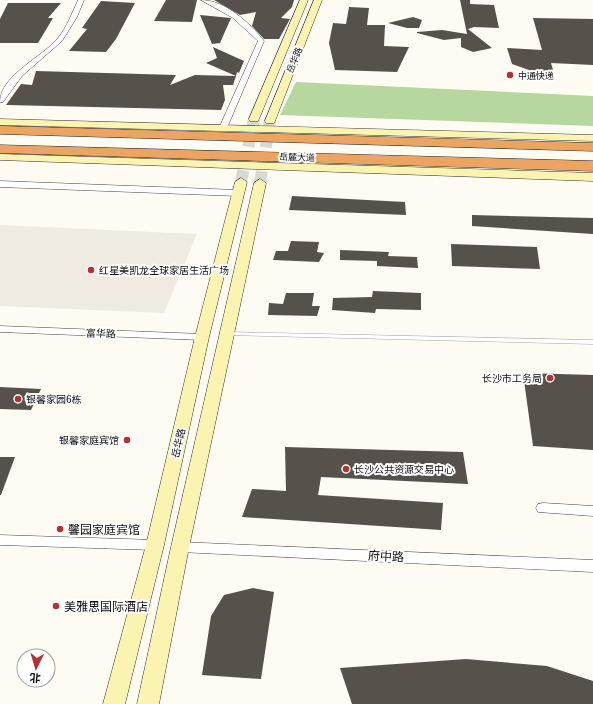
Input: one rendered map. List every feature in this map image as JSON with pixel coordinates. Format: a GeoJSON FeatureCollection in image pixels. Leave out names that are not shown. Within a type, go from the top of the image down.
{"type":"FeatureCollection","features":[{"type":"Feature","properties":{"kind":"highway","name":"岳麓大道"},"geometry":{"type":"LineString","coordinates":[[0,130],[593,147]]}},
{"type":"Feature","properties":{"kind":"highway","name":"岳麓大道"},"geometry":{"type":"LineString","coordinates":[[0,148],[593,166]]}},
{"type":"Feature","properties":{"kind":"street"},"geometry":{"type":"LineString","coordinates":[[0,100],[19,74],[60,40],[74,17],[81,0]]}},
{"type":"Feature","properties":{"kind":"street"},"geometry":{"type":"LineString","coordinates":[[204,0],[221,8],[248,25],[261,42],[222,128]]}},
{"type":"Feature","properties":{"kind":"street","name":"岳华路"},"geometry":{"type":"LineString","coordinates":[[254,119],[304,0]]}},
{"type":"Feature","properties":{"kind":"street","name":"岳华路"},"geometry":{"type":"LineString","coordinates":[[270,121],[318,0]]}},
{"type":"Feature","properties":{"kind":"street"},"geometry":{"type":"LineString","coordinates":[[0,122],[593,138]]}},
{"type":"Feature","properties":{"kind":"street"},"geometry":{"type":"LineString","coordinates":[[0,157],[593,177]]}},
{"type":"Feature","properties":{"kind":"street"},"geometry":{"type":"LineString","coordinates":[[148,704],[180,547],[260,183]]}},
{"type":"Feature","properties":{"kind":"street"},"geometry":{"type":"LineString","coordinates":[[0,184],[239,187]]}},
{"type":"Feature","properties":{"kind":"street","name":"岳华路"},"geometry":{"type":"LineString","coordinates":[[114,704],[155,545],[202,337],[239,187]]}},
{"type":"Feature","properties":{"kind":"street","name":"富华路"},"geometry":{"type":"LineString","coordinates":[[0,329],[202,337]]}},
{"type":"Feature","properties":{"kind":"street"},"geometry":{"type":"LineString","coordinates":[[543,508],[593,511]]}},
{"type":"Feature","properties":{"kind":"street"},"geometry":{"type":"LineString","coordinates":[[0,540],[155,545]]}},
{"type":"Feature","properties":{"kind":"street","name":"府中路"},"geometry":{"type":"LineString","coordinates":[[180,547],[593,566]]}},
{"type":"Feature","properties":{"kind":"lane"},"geometry":{"type":"LineString","coordinates":[[226,334],[593,342]]}},
{"type":"Feature","properties":{"kind":"green space"},"geometry":{"type":"Polygon","coordinates":[[[296,82],[593,96],[593,126],[280,115],[296,82]]]}},
{"type":"Feature","properties":{"kind":"shaded area","name":"红星美凯龙全球家居生活广场"},"geometry":{"type":"Polygon","coordinates":[[[0,225],[197,234],[164,313],[0,306],[0,225]]]}},
{"type":"Feature","properties":{"kind":"building"},"geometry":{"type":"Polygon","coordinates":[[[166,0],[197,0],[192,22],[154,21],[166,0]]]}},
{"type":"Feature","properties":{"kind":"building"},"geometry":{"type":"Polygon","coordinates":[[[214,0],[294,0],[292,7],[281,18],[290,19],[279,39],[264,39],[252,26],[256,12],[240,15],[214,0]]]}},
{"type":"Feature","properties":{"kind":"building"},"geometry":{"type":"Polygon","coordinates":[[[460,0],[470,0],[470,4],[494,5],[499,28],[474,27],[468,29],[492,48],[473,52],[461,47],[461,38],[444,40],[417,33],[442,30],[467,34],[460,0]]]}},
{"type":"Feature","properties":{"kind":"building"},"geometry":{"type":"Polygon","coordinates":[[[101,1],[135,3],[116,39],[106,52],[69,51],[87,29],[82,28],[101,1]]]}},
{"type":"Feature","properties":{"kind":"building"},"geometry":{"type":"Polygon","coordinates":[[[8,3],[61,3],[48,18],[53,18],[38,43],[0,43],[0,19],[8,3]]]}},
{"type":"Feature","properties":{"kind":"building"},"geometry":{"type":"Polygon","coordinates":[[[349,7],[369,8],[367,25],[385,25],[384,46],[409,47],[397,72],[335,70],[329,43],[333,23],[346,24],[349,7]]]}},
{"type":"Feature","properties":{"kind":"building"},"geometry":{"type":"Polygon","coordinates":[[[200,15],[231,18],[220,43],[212,44],[200,15]]]}},
{"type":"Feature","properties":{"kind":"building"},"geometry":{"type":"Polygon","coordinates":[[[413,17],[422,20],[419,28],[407,28],[388,23],[413,17]]]}},
{"type":"Feature","properties":{"kind":"building"},"geometry":{"type":"Polygon","coordinates":[[[533,18],[593,19],[593,65],[551,63],[555,77],[528,76],[529,70],[512,64],[507,48],[542,50],[533,18]]]}},
{"type":"Feature","properties":{"kind":"building"},"geometry":{"type":"Polygon","coordinates":[[[213,47],[244,61],[239,73],[237,72],[236,76],[206,63],[217,58],[213,47]]]}},
{"type":"Feature","properties":{"kind":"building"},"geometry":{"type":"Polygon","coordinates":[[[36,71],[176,75],[170,85],[195,75],[236,76],[233,85],[223,85],[225,100],[221,110],[6,105],[21,84],[32,85],[36,71]]]}},
{"type":"Feature","properties":{"kind":"building"},"geometry":{"type":"Polygon","coordinates":[[[292,196],[405,202],[406,215],[289,210],[292,196]]]}},
{"type":"Feature","properties":{"kind":"building"},"geometry":{"type":"Polygon","coordinates":[[[472,215],[593,218],[593,234],[472,226],[472,215]]]}},
{"type":"Feature","properties":{"kind":"building"},"geometry":{"type":"Polygon","coordinates":[[[291,241],[319,242],[317,252],[324,253],[319,262],[273,260],[276,251],[288,251],[291,241]]]}},
{"type":"Feature","properties":{"kind":"building"},"geometry":{"type":"Polygon","coordinates":[[[451,244],[537,247],[540,269],[452,266],[451,244]]]}},
{"type":"Feature","properties":{"kind":"building"},"geometry":{"type":"Polygon","coordinates":[[[340,250],[389,252],[388,256],[417,257],[418,268],[377,266],[377,261],[340,260],[340,250]]]}},
{"type":"Feature","properties":{"kind":"building"},"geometry":{"type":"Polygon","coordinates":[[[373,291],[421,293],[421,310],[376,309],[375,313],[332,310],[333,298],[372,297],[373,291]]]}},
{"type":"Feature","properties":{"kind":"building"},"geometry":{"type":"Polygon","coordinates":[[[286,293],[314,293],[312,306],[320,306],[317,316],[268,315],[269,303],[283,304],[286,293]]]}},
{"type":"Feature","properties":{"kind":"building"},"geometry":{"type":"Polygon","coordinates":[[[523,373],[593,375],[593,450],[533,446],[523,373]]]}},
{"type":"Feature","properties":{"kind":"building","name":"银馨家园6栋"},"geometry":{"type":"Polygon","coordinates":[[[0,387],[41,389],[31,410],[0,409],[0,387]]]}},
{"type":"Feature","properties":{"kind":"building"},"geometry":{"type":"Polygon","coordinates":[[[285,447],[463,452],[468,484],[321,477],[318,495],[443,503],[441,530],[242,517],[252,489],[286,491],[285,447]]]}},
{"type":"Feature","properties":{"kind":"building"},"geometry":{"type":"Polygon","coordinates":[[[0,457],[15,457],[1,495],[0,495],[0,457]]]}},
{"type":"Feature","properties":{"kind":"building"},"geometry":{"type":"Polygon","coordinates":[[[253,588],[274,592],[261,679],[202,675],[211,616],[224,595],[253,588]]]}},
{"type":"Feature","properties":{"kind":"building"},"geometry":{"type":"Polygon","coordinates":[[[466,659],[547,666],[593,681],[593,704],[352,704],[340,668],[466,659]]]}},
{"type":"Feature","properties":{"kind":"tunnel"},"geometry":{"type":"LineString","coordinates":[[241,182],[254,119]]}},
{"type":"Feature","properties":{"kind":"tunnel"},"geometry":{"type":"LineString","coordinates":[[260,183],[270,121]]}},
{"type":"Feature","properties":{"kind":"place","name":"中通快递"},"geometry":{"type":"Point","coordinates":[510,75]}},
{"type":"Feature","properties":{"kind":"place","name":"红星美凯龙全球家居生活广场"},"geometry":{"type":"Point","coordinates":[91,270]}},
{"type":"Feature","properties":{"kind":"place","name":"长沙市工务局"},"geometry":{"type":"Point","coordinates":[550,378]}},
{"type":"Feature","properties":{"kind":"place","name":"银馨家园6栋"},"geometry":{"type":"Point","coordinates":[18,399]}},
{"type":"Feature","properties":{"kind":"place","name":"银馨家庭宾馆"},"geometry":{"type":"Point","coordinates":[127,440]}},
{"type":"Feature","properties":{"kind":"place","name":"长沙公共资源交易中心"},"geometry":{"type":"Point","coordinates":[346,469]}},
{"type":"Feature","properties":{"kind":"place","name":"馨园家庭宾馆"},"geometry":{"type":"Point","coordinates":[60,529]}},
{"type":"Feature","properties":{"kind":"place","name":"美雅思国际酒店"},"geometry":{"type":"Point","coordinates":[56,606]}}]}
